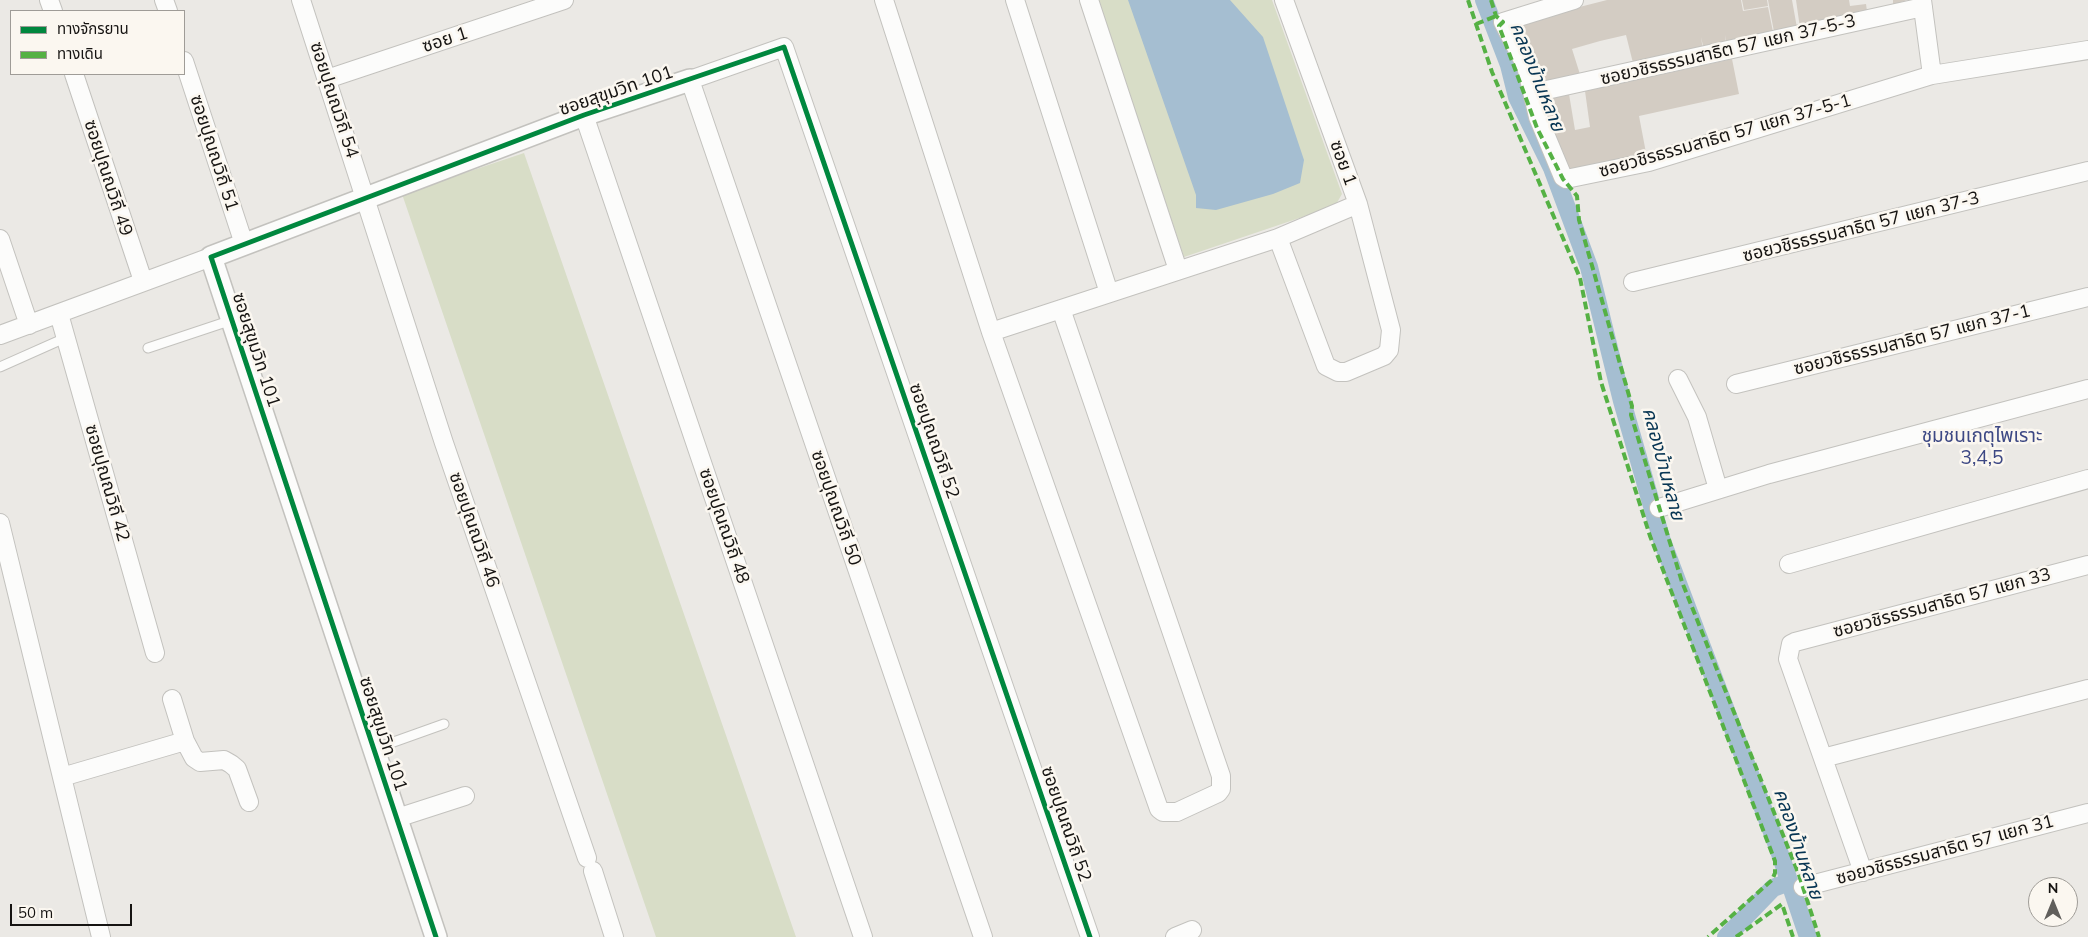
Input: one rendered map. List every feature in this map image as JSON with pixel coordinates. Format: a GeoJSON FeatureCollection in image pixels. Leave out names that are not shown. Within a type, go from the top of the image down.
{"type":"FeatureCollection","features":[{"type":"Feature","properties":{"kind":"street","name":"ซอยปุณณวิถี 54"},"geometry":{"type":"LineString","coordinates":[[301,0],[367,199]]}},
{"type":"Feature","properties":{"kind":"street","name":"ซอย 1"},"geometry":{"type":"LineString","coordinates":[[327,79],[564,0]]}},
{"type":"Feature","properties":{"kind":"street"},"geometry":{"type":"LineString","coordinates":[[884,0],[991,332],[1159,809],[1163,812],[1176,812],[1218,793],[1221,788],[1222,776],[1061,309]]}},
{"type":"Feature","properties":{"kind":"street"},"geometry":{"type":"LineString","coordinates":[[1015,0],[1109,293]]}},
{"type":"Feature","properties":{"kind":"street"},"geometry":{"type":"LineString","coordinates":[[1089,0],[1178,270]]}},
{"type":"Feature","properties":{"kind":"street","name":"ซอย 1"},"geometry":{"type":"LineString","coordinates":[[1278,238],[1322,360],[1331,370],[1346,372],[1384,356],[1389,350],[1391,330],[1358,204],[1284,0]]}},
{"type":"Feature","properties":{"kind":"street","name":"ซอยวชิรธรรมสาธิต 57 แยก 37-5-1"},"geometry":{"type":"LineString","coordinates":[[1574,0],[1503,22],[1526,66],[1534,93],[1538,117],[1563,177],[1571,180],[1649,162],[1932,74],[2088,50]]}},
{"type":"Feature","properties":{"kind":"street"},"geometry":{"type":"LineString","coordinates":[[1923,3],[1932,74]]}},
{"type":"Feature","properties":{"kind":"street","name":"ซอยวชิรธรรมสาธิต 57 แยก 37-5-3"},"geometry":{"type":"LineString","coordinates":[[1534,93],[1715,54],[1923,3]]}},
{"type":"Feature","properties":{"kind":"street","name":"ซอยปุณณวิถี 52"},"geometry":{"type":"LineString","coordinates":[[690,80],[784,47],[1090,937]]}},
{"type":"Feature","properties":{"kind":"street","name":"ซอยปุณณวิถี 51"},"geometry":{"type":"LineString","coordinates":[[185,64],[244,244]]}},
{"type":"Feature","properties":{"kind":"street","name":"ซอยปุณณวิถี 49"},"geometry":{"type":"LineString","coordinates":[[74,75],[143,281]]}},
{"type":"Feature","properties":{"kind":"street","name":"ซอยสุขุมวิท 101"},"geometry":{"type":"LineString","coordinates":[[436,937],[211,257],[584,115],[690,80]]}},
{"type":"Feature","properties":{"kind":"street","name":"ซอยปุณณวิถี 50"},"geometry":{"type":"LineString","coordinates":[[690,80],[983,937]]}},
{"type":"Feature","properties":{"kind":"street","name":"ซอยปุณณวิถี 48"},"geometry":{"type":"LineString","coordinates":[[584,115],[863,937]]}},
{"type":"Feature","properties":{"kind":"street","name":"ซอยวชิรธรรมสาธิต 57 แยก 37-3"},"geometry":{"type":"LineString","coordinates":[[1633,282],[2088,171]]}},
{"type":"Feature","properties":{"kind":"street","name":"ซอยปุณณวิถี 46"},"geometry":{"type":"LineString","coordinates":[[367,199],[444,443],[614,937]]}},
{"type":"Feature","properties":{"kind":"street"},"geometry":{"type":"LineString","coordinates":[[991,332],[1278,238],[1358,204]]}},
{"type":"Feature","properties":{"kind":"street"},"geometry":{"type":"LineString","coordinates":[[0,239],[29,325]]}},
{"type":"Feature","properties":{"kind":"street"},"geometry":{"type":"LineString","coordinates":[[0,335],[211,257]]}},
{"type":"Feature","properties":{"kind":"street","name":"ซอยวชิรธรรมสาธิต 57 แยก 37-1"},"geometry":{"type":"LineString","coordinates":[[1736,384],[2088,297]]}},
{"type":"Feature","properties":{"kind":"street","name":"ซอยปุณณวิถี 42"},"geometry":{"type":"LineString","coordinates":[[59,314],[155,653]]}},
{"type":"Feature","properties":{"kind":"street"},"geometry":{"type":"LineString","coordinates":[[1678,379],[1697,417],[1718,489]]}},
{"type":"Feature","properties":{"kind":"street"},"geometry":{"type":"LineString","coordinates":[[1659,508],[1718,489],[2088,389]]}},
{"type":"Feature","properties":{"kind":"street"},"geometry":{"type":"LineString","coordinates":[[1789,564],[2088,480]]}},
{"type":"Feature","properties":{"kind":"street"},"geometry":{"type":"LineString","coordinates":[[0,523],[101,937]]}},
{"type":"Feature","properties":{"kind":"street","name":"ซอยวชิรธรรมสาธิต 57 แยก 33"},"geometry":{"type":"LineString","coordinates":[[1823,758],[1788,659],[1788,650],[1795,642],[2088,565]]}},
{"type":"Feature","properties":{"kind":"street"},"geometry":{"type":"LineString","coordinates":[[1863,872],[1823,758],[2088,689]]}},
{"type":"Feature","properties":{"kind":"street"},"geometry":{"type":"LineString","coordinates":[[172,699],[184,741],[194,758],[200,762],[224,760],[237,769],[249,802]]}},
{"type":"Feature","properties":{"kind":"street"},"geometry":{"type":"LineString","coordinates":[[62,777],[184,741]]}},
{"type":"Feature","properties":{"kind":"street"},"geometry":{"type":"LineString","coordinates":[[397,818],[465,796]]}},
{"type":"Feature","properties":{"kind":"street","name":"ซอยวชิรธรรมสาธิต 57 แยก 31"},"geometry":{"type":"LineString","coordinates":[[1803,887],[2088,813]]}},
{"type":"Feature","properties":{"kind":"street"},"geometry":{"type":"LineString","coordinates":[[1175,937],[1192,930]]}},
{"type":"Feature","properties":{"kind":"lane"},"geometry":{"type":"LineString","coordinates":[[148,348],[232,320]]}},
{"type":"Feature","properties":{"kind":"lane"},"geometry":{"type":"LineString","coordinates":[[0,367],[65,338]]}},
{"type":"Feature","properties":{"kind":"lane"},"geometry":{"type":"LineString","coordinates":[[374,749],[444,724]]}},
{"type":"Feature","properties":{"kind":"green space"},"geometry":{"type":"Polygon","coordinates":[[[1098,0],[1272,0],[1342,194],[1335,206],[1184,257],[1098,0]]]}},
{"type":"Feature","properties":{"kind":"green space"},"geometry":{"type":"Polygon","coordinates":[[[524,153],[796,937],[656,937],[402,194],[524,153]]]}},
{"type":"Feature","properties":{"kind":"water"},"geometry":{"type":"Polygon","coordinates":[[[1128,0],[1230,0],[1263,37],[1304,160],[1300,183],[1273,194],[1216,210],[1196,208],[1196,195],[1128,0]]]}},
{"type":"Feature","properties":{"kind":"building"},"geometry":{"type":"Polygon","coordinates":[[[1607,0],[1741,0],[1743,11],[1768,7],[1774,37],[1727,47],[1725,35],[1726,47],[1704,50],[1701,37],[1703,50],[1633,63],[1626,35],[1600,41],[1572,49],[1584,87],[1538,97],[1517,23],[1607,0]]]}},
{"type":"Feature","properties":{"kind":"building"},"geometry":{"type":"Polygon","coordinates":[[[1742,0],[1767,0],[1768,6],[1744,10],[1742,0]]]}},
{"type":"Feature","properties":{"kind":"building"},"geometry":{"type":"Polygon","coordinates":[[[1768,0],[1792,0],[1797,28],[1775,37],[1768,0]]]}},
{"type":"Feature","properties":{"kind":"building"},"geometry":{"type":"Polygon","coordinates":[[[1796,0],[1849,0],[1850,6],[1866,4],[1867,11],[1800,28],[1796,0]]]}},
{"type":"Feature","properties":{"kind":"building"},"geometry":{"type":"Polygon","coordinates":[[[1893,0],[1907,0],[1893,5],[1893,0]]]}},
{"type":"Feature","properties":{"kind":"building"},"geometry":{"type":"Polygon","coordinates":[[[1732,59],[1739,94],[1639,116],[1647,158],[1567,175],[1539,100],[1569,94],[1575,130],[1590,127],[1585,91],[1732,59]]]}},
{"type":"Feature","properties":{"kind":"waterway","name":"คลองบ้านหลาย"},"geometry":{"type":"LineString","coordinates":[[1484,0],[1509,65],[1517,97],[1552,168],[1589,267],[1622,401],[1662,541],[1778,848],[1808,937]]}},
{"type":"Feature","properties":{"kind":"waterway"},"geometry":{"type":"LineString","coordinates":[[1726,937],[1773,888],[1789,882]]}},
{"type":"Feature","properties":{"kind":"marked path"},"geometry":{"type":"LineString","coordinates":[[1468,0],[1492,72],[1580,278],[1601,382],[1650,536],[1775,861],[1775,873],[1772,880],[1708,937]]}},
{"type":"Feature","properties":{"kind":"marked path"},"geometry":{"type":"LineString","coordinates":[[1491,0],[1496,16],[1503,22],[1499,26],[1537,128],[1563,179],[1577,196],[1579,220],[1632,406],[1631,415],[1682,582],[1799,875],[1819,937]]}},
{"type":"Feature","properties":{"kind":"marked path"},"geometry":{"type":"LineString","coordinates":[[1476,24],[1496,16]]}},
{"type":"Feature","properties":{"kind":"marked path"},"geometry":{"type":"LineString","coordinates":[[1736,937],[1782,904],[1793,937]]}},
{"type":"Feature","properties":{"kind":"cycle path"},"geometry":{"type":"LineString","coordinates":[[436,937],[211,257],[584,115],[784,47],[1090,937]]}},
{"type":"Feature","properties":{"kind":"district","name":"ชุมชนเกตุไพเราะ 3,4,5"},"geometry":{"type":"Point","coordinates":[1982,447]}}]}
